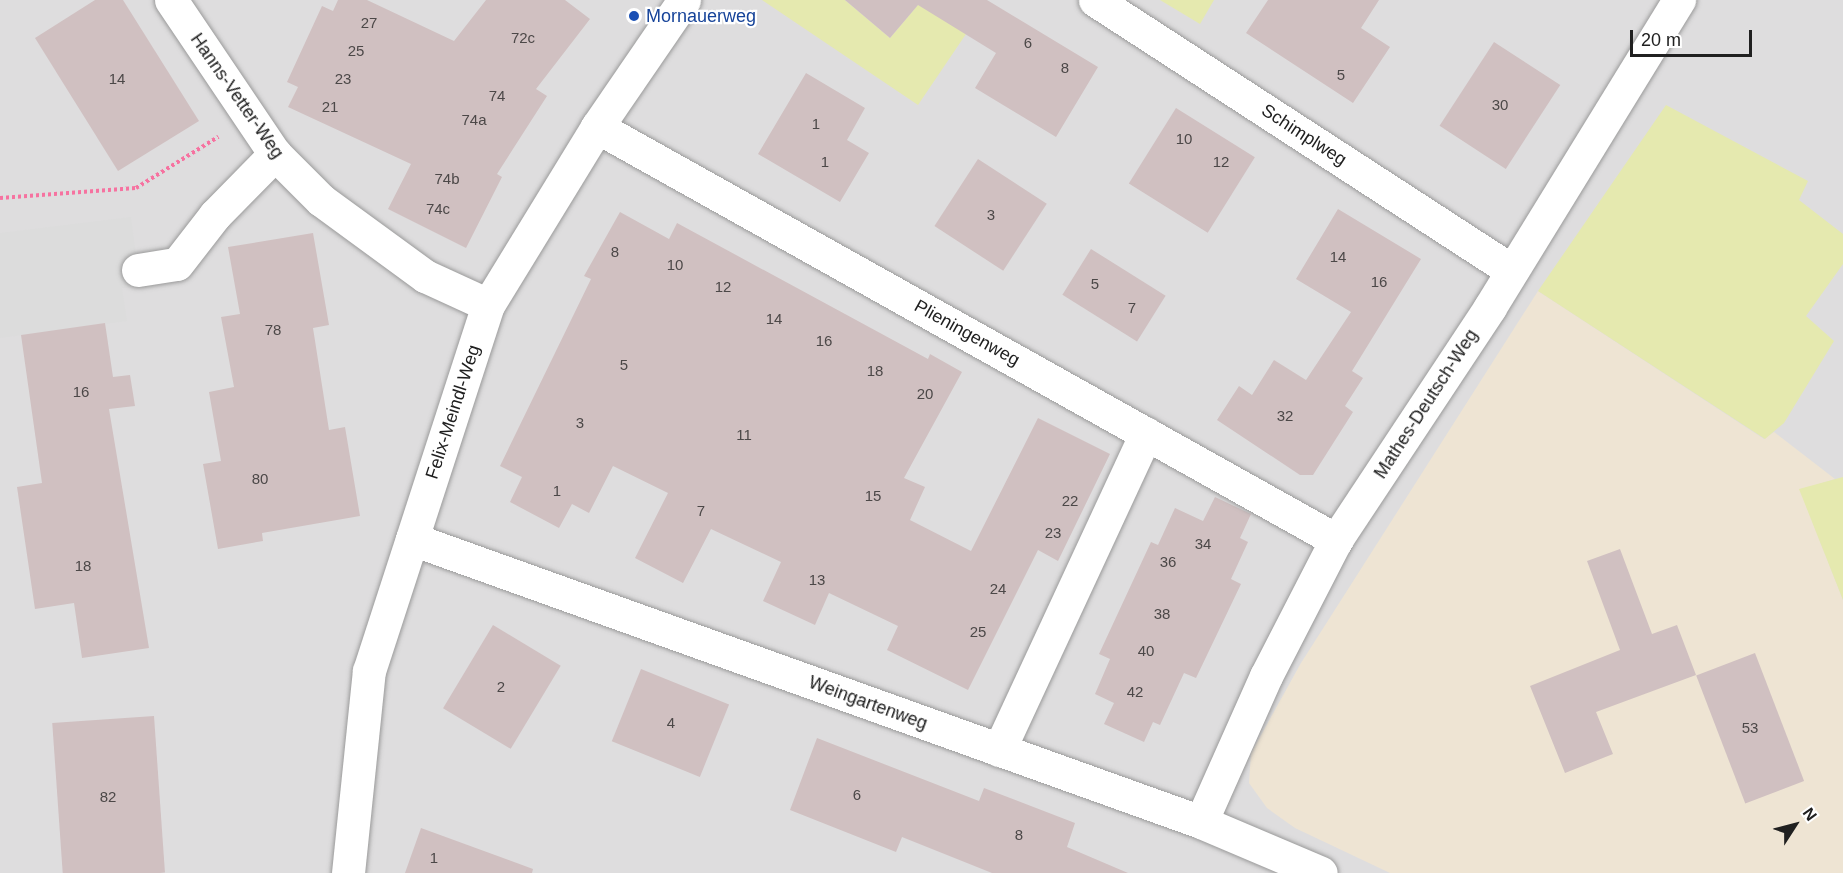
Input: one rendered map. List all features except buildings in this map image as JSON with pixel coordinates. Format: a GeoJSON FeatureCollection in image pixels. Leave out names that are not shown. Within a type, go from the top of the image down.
{"type":"FeatureCollection","features":[{"type":"Feature","properties":{"kind":"street","name":"Hanns-Vetter-Weg"},"geometry":{"type":"LineString","coordinates":[[171,0],[275,154],[354,226],[425,276],[488,305]]}},
{"type":"Feature","properties":{"kind":"street","name":"Felix-Meindl-Weg"},"geometry":{"type":"LineString","coordinates":[[348,873],[369,671],[488,305],[597,127],[684,0]]}},
{"type":"Feature","properties":{"kind":"street","name":"Schimplweg"},"geometry":{"type":"LineString","coordinates":[[1095,0],[1512,271]]}},
{"type":"Feature","properties":{"kind":"street","name":"Mathes-Deutsch-Weg"},"geometry":{"type":"LineString","coordinates":[[1201,822],[1266,676],[1336,540],[1512,271],[1679,0]]}},
{"type":"Feature","properties":{"kind":"street","name":"Plieningenweg"},"geometry":{"type":"LineString","coordinates":[[597,127],[1336,540]]}},
{"type":"Feature","properties":{"kind":"street"},"geometry":{"type":"LineString","coordinates":[[138,270],[177,264],[214,215],[275,154]]}},
{"type":"Feature","properties":{"kind":"street"},"geometry":{"type":"LineString","coordinates":[[999,750],[1146,433]]}},
{"type":"Feature","properties":{"kind":"street","name":"Weingartenweg"},"geometry":{"type":"LineString","coordinates":[[412,539],[1201,822],[1321,873]]}},
{"type":"Feature","properties":{"kind":"path"},"geometry":{"type":"LineString","coordinates":[[0,198],[136,188],[250,118]]}},
{"type":"Feature","properties":{"kind":"shaded area"},"geometry":{"type":"Polygon","coordinates":[[[0,0],[1843,0],[1843,873],[0,873],[0,0]]]}},
{"type":"Feature","properties":{"kind":"shaded area"},"geometry":{"type":"Polygon","coordinates":[[[131,217],[140,286],[122,288],[127,321],[0,338],[0,233],[131,217]]]}},
{"type":"Feature","properties":{"kind":"shaded area"},"geometry":{"type":"Polygon","coordinates":[[[1538,291],[1764,439],[1774,432],[1835,479],[1800,490],[1843,600],[1843,873],[1390,873],[1295,828],[1267,808],[1249,783],[1251,753],[1301,663],[1538,291]]]}},
{"type":"Feature","properties":{"kind":"green space"},"geometry":{"type":"Polygon","coordinates":[[[762,0],[845,0],[890,38],[922,0],[966,34],[918,105],[762,0]]]}},
{"type":"Feature","properties":{"kind":"green space"},"geometry":{"type":"Polygon","coordinates":[[[1160,0],[1214,0],[1200,24],[1160,0]]]}},
{"type":"Feature","properties":{"kind":"green space"},"geometry":{"type":"Polygon","coordinates":[[[1666,105],[1808,181],[1799,200],[1843,234],[1843,264],[1806,316],[1834,341],[1784,423],[1765,439],[1538,291],[1666,105]]]}},
{"type":"Feature","properties":{"kind":"green space"},"geometry":{"type":"Polygon","coordinates":[[[1843,477],[1843,600],[1799,489],[1843,477]]]}},
{"type":"Feature","properties":{"kind":"place","name":"Mornauerweg"},"geometry":{"type":"Point","coordinates":[634,16]}}]}
